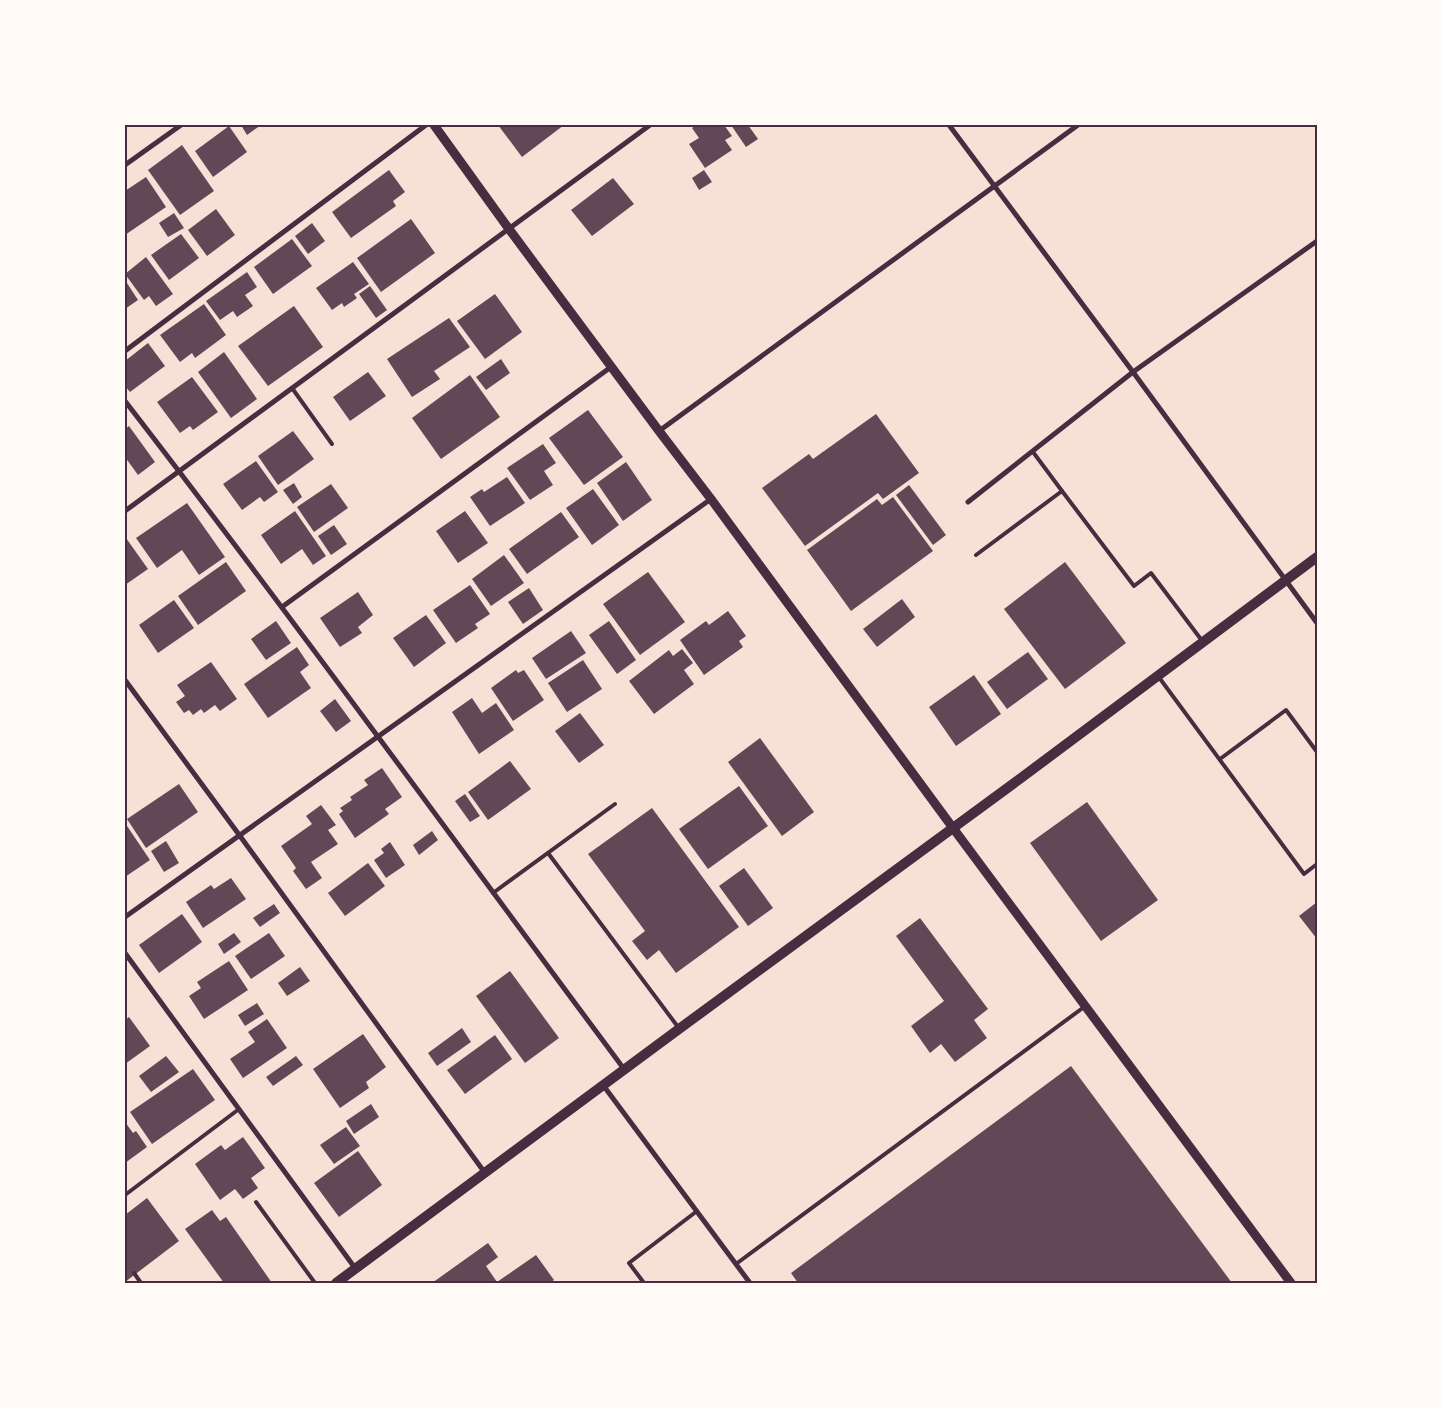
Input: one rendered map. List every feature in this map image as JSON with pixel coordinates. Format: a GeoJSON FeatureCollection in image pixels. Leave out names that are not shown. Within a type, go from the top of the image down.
{"type":"FeatureCollection","features":[{"type":"Feature","properties":{"kind":"main road"},"geometry":{"type":"LineString","coordinates":[[336,1283],[1317,557]]}},
{"type":"Feature","properties":{"kind":"street"},"geometry":{"type":"LineString","coordinates":[[125,165],[181,125]]}},
{"type":"Feature","properties":{"kind":"street"},"geometry":{"type":"LineString","coordinates":[[125,351],[426,125]]}},
{"type":"Feature","properties":{"kind":"street"},"geometry":{"type":"LineString","coordinates":[[434,125],[659,432],[711,499],[1291,1283]]}},
{"type":"Feature","properties":{"kind":"street"},"geometry":{"type":"LineString","coordinates":[[125,511],[650,125]]}},
{"type":"Feature","properties":{"kind":"street"},"geometry":{"type":"LineString","coordinates":[[949,125],[1317,623]]}},
{"type":"Feature","properties":{"kind":"street"},"geometry":{"type":"LineString","coordinates":[[659,432],[1078,125]]}},
{"type":"Feature","properties":{"kind":"street"},"geometry":{"type":"LineString","coordinates":[[968,502],[1133,372],[1317,241]]}},
{"type":"Feature","properties":{"kind":"street"},"geometry":{"type":"LineString","coordinates":[[282,607],[611,367]]}},
{"type":"Feature","properties":{"kind":"street"},"geometry":{"type":"LineString","coordinates":[[125,401],[379,736],[624,1070]]}},
{"type":"Feature","properties":{"kind":"street"},"geometry":{"type":"LineString","coordinates":[[125,917],[711,499]]}},
{"type":"Feature","properties":{"kind":"street"},"geometry":{"type":"LineString","coordinates":[[125,680],[485,1173]]}},
{"type":"Feature","properties":{"kind":"street"},"geometry":{"type":"LineString","coordinates":[[125,953],[356,1269]]}},
{"type":"Feature","properties":{"kind":"street"},"geometry":{"type":"LineString","coordinates":[[603,1086],[750,1283]]}},
{"type":"Feature","properties":{"kind":"lane"},"geometry":{"type":"LineString","coordinates":[[292,388],[332,444]]}},
{"type":"Feature","properties":{"kind":"lane"},"geometry":{"type":"LineString","coordinates":[[1033,452],[1134,586],[1151,573],[1203,642]]}},
{"type":"Feature","properties":{"kind":"lane"},"geometry":{"type":"LineString","coordinates":[[976,555],[1062,491]]}},
{"type":"Feature","properties":{"kind":"lane"},"geometry":{"type":"LineString","coordinates":[[1158,676],[1304,874],[1317,864]]}},
{"type":"Feature","properties":{"kind":"lane"},"geometry":{"type":"LineString","coordinates":[[1220,759],[1286,710],[1317,752]]}},
{"type":"Feature","properties":{"kind":"lane"},"geometry":{"type":"LineString","coordinates":[[493,893],[615,804]]}},
{"type":"Feature","properties":{"kind":"lane"},"geometry":{"type":"LineString","coordinates":[[548,853],[679,1028]]}},
{"type":"Feature","properties":{"kind":"lane"},"geometry":{"type":"LineString","coordinates":[[736,1264],[1085,1006]]}},
{"type":"Feature","properties":{"kind":"lane"},"geometry":{"type":"LineString","coordinates":[[125,1195],[239,1109]]}},
{"type":"Feature","properties":{"kind":"lane"},"geometry":{"type":"LineString","coordinates":[[256,1202],[314,1283]]}},
{"type":"Feature","properties":{"kind":"lane"},"geometry":{"type":"LineString","coordinates":[[644,1283],[629,1263],[697,1212]]}},
{"type":"Feature","properties":{"kind":"lane"},"geometry":{"type":"LineString","coordinates":[[134,1273],[141,1283]]}},
{"type":"Feature","properties":{"kind":"building"},"geometry":{"type":"Polygon","coordinates":[[[241,125],[261,125],[247,135],[241,125]]]}},
{"type":"Feature","properties":{"kind":"building"},"geometry":{"type":"Polygon","coordinates":[[[498,125],[564,125],[522,157],[498,125]]]}},
{"type":"Feature","properties":{"kind":"building"},"geometry":{"type":"Polygon","coordinates":[[[696,125],[724,125],[732,136],[725,140],[732,150],[705,168],[689,144],[699,138],[692,128],[696,125]]]}},
{"type":"Feature","properties":{"kind":"building"},"geometry":{"type":"Polygon","coordinates":[[[731,125],[748,125],[758,139],[746,147],[731,125]]]}},
{"type":"Feature","properties":{"kind":"building"},"geometry":{"type":"Polygon","coordinates":[[[229,126],[247,152],[213,177],[195,151],[229,126]]]}},
{"type":"Feature","properties":{"kind":"building"},"geometry":{"type":"Polygon","coordinates":[[[182,145],[214,191],[180,215],[148,170],[182,145]]]}},
{"type":"Feature","properties":{"kind":"building"},"geometry":{"type":"Polygon","coordinates":[[[389,170],[405,192],[393,201],[396,206],[351,238],[332,212],[389,170]]]}},
{"type":"Feature","properties":{"kind":"building"},"geometry":{"type":"Polygon","coordinates":[[[704,170],[712,182],[699,190],[692,178],[704,170]]]}},
{"type":"Feature","properties":{"kind":"building"},"geometry":{"type":"Polygon","coordinates":[[[146,177],[166,207],[125,235],[125,191],[146,177]]]}},
{"type":"Feature","properties":{"kind":"building"},"geometry":{"type":"Polygon","coordinates":[[[613,178],[634,204],[592,236],[571,210],[613,178]]]}},
{"type":"Feature","properties":{"kind":"building"},"geometry":{"type":"Polygon","coordinates":[[[216,209],[235,235],[207,256],[188,230],[216,209]]]}},
{"type":"Feature","properties":{"kind":"building"},"geometry":{"type":"Polygon","coordinates":[[[174,213],[184,228],[168,237],[159,223],[174,213]]]}},
{"type":"Feature","properties":{"kind":"building"},"geometry":{"type":"Polygon","coordinates":[[[411,219],[435,253],[381,292],[357,258],[411,219]]]}},
{"type":"Feature","properties":{"kind":"building"},"geometry":{"type":"Polygon","coordinates":[[[312,223],[325,241],[308,254],[295,236],[312,223]]]}},
{"type":"Feature","properties":{"kind":"building"},"geometry":{"type":"Polygon","coordinates":[[[181,234],[199,258],[169,280],[151,255],[181,234]]]}},
{"type":"Feature","properties":{"kind":"building"},"geometry":{"type":"Polygon","coordinates":[[[292,239],[312,266],[273,294],[254,267],[292,239]]]}},
{"type":"Feature","properties":{"kind":"building"},"geometry":{"type":"Polygon","coordinates":[[[146,257],[173,294],[156,306],[149,296],[144,300],[125,274],[146,257]]]}},
{"type":"Feature","properties":{"kind":"building"},"geometry":{"type":"Polygon","coordinates":[[[353,262],[369,284],[354,294],[357,298],[344,307],[342,303],[332,310],[316,288],[353,262]]]}},
{"type":"Feature","properties":{"kind":"building"},"geometry":{"type":"Polygon","coordinates":[[[247,272],[257,287],[245,295],[253,306],[237,317],[233,311],[220,320],[206,301],[247,272]]]}},
{"type":"Feature","properties":{"kind":"building"},"geometry":{"type":"Polygon","coordinates":[[[125,280],[138,300],[125,309],[125,280]]]}},
{"type":"Feature","properties":{"kind":"building"},"geometry":{"type":"Polygon","coordinates":[[[370,286],[387,310],[376,318],[359,294],[370,286]]]}},
{"type":"Feature","properties":{"kind":"building"},"geometry":{"type":"Polygon","coordinates":[[[495,294],[522,332],[485,359],[457,321],[495,294]]]}},
{"type":"Feature","properties":{"kind":"building"},"geometry":{"type":"Polygon","coordinates":[[[204,304],[226,335],[195,358],[192,353],[180,362],[160,335],[204,304]]]}},
{"type":"Feature","properties":{"kind":"building"},"geometry":{"type":"Polygon","coordinates":[[[294,306],[323,347],[268,386],[238,346],[294,306]]]}},
{"type":"Feature","properties":{"kind":"building"},"geometry":{"type":"Polygon","coordinates":[[[449,318],[470,347],[434,371],[440,379],[412,397],[387,359],[449,318]]]}},
{"type":"Feature","properties":{"kind":"building"},"geometry":{"type":"Polygon","coordinates":[[[148,343],[165,366],[130,392],[125,386],[125,361],[148,343]]]}},
{"type":"Feature","properties":{"kind":"building"},"geometry":{"type":"Polygon","coordinates":[[[224,352],[257,399],[231,418],[198,372],[224,352]]]}},
{"type":"Feature","properties":{"kind":"building"},"geometry":{"type":"Polygon","coordinates":[[[501,359],[510,373],[486,390],[476,377],[501,359]]]}},
{"type":"Feature","properties":{"kind":"building"},"geometry":{"type":"Polygon","coordinates":[[[368,372],[386,396],[350,421],[333,397],[368,372]]]}},
{"type":"Feature","properties":{"kind":"building"},"geometry":{"type":"Polygon","coordinates":[[[470,375],[500,417],[441,459],[412,418],[470,375]]]}},
{"type":"Feature","properties":{"kind":"building"},"geometry":{"type":"Polygon","coordinates":[[[192,377],[218,412],[193,430],[190,426],[180,433],[157,402],[192,377]]]}},
{"type":"Feature","properties":{"kind":"building"},"geometry":{"type":"Polygon","coordinates":[[[588,410],[623,457],[584,485],[549,438],[588,410]]]}},
{"type":"Feature","properties":{"kind":"building"},"geometry":{"type":"Polygon","coordinates":[[[876,414],[919,473],[883,499],[878,493],[805,546],[762,488],[809,454],[813,459],[876,414]]]}},
{"type":"Feature","properties":{"kind":"building"},"geometry":{"type":"Polygon","coordinates":[[[129,426],[155,462],[138,475],[125,457],[125,429],[129,426]]]}},
{"type":"Feature","properties":{"kind":"building"},"geometry":{"type":"Polygon","coordinates":[[[293,431],[314,459],[278,485],[258,456],[293,431]]]}},
{"type":"Feature","properties":{"kind":"building"},"geometry":{"type":"Polygon","coordinates":[[[543,444],[556,463],[544,471],[553,485],[530,500],[507,468],[543,444]]]}},
{"type":"Feature","properties":{"kind":"building"},"geometry":{"type":"Polygon","coordinates":[[[256,461],[278,492],[264,502],[260,497],[242,510],[223,484],[256,461]]]}},
{"type":"Feature","properties":{"kind":"building"},"geometry":{"type":"Polygon","coordinates":[[[626,462],[652,500],[623,521],[597,483],[626,462]]]}},
{"type":"Feature","properties":{"kind":"building"},"geometry":{"type":"Polygon","coordinates":[[[507,477],[525,503],[490,526],[470,497],[482,489],[484,492],[507,477]]]}},
{"type":"Feature","properties":{"kind":"building"},"geometry":{"type":"Polygon","coordinates":[[[294,483],[302,497],[293,504],[283,490],[294,483]]]}},
{"type":"Feature","properties":{"kind":"building"},"geometry":{"type":"Polygon","coordinates":[[[331,484],[348,508],[314,532],[297,507],[331,484]]]}},
{"type":"Feature","properties":{"kind":"building"},"geometry":{"type":"Polygon","coordinates":[[[909,485],[946,535],[933,545],[896,495],[909,485]]]}},
{"type":"Feature","properties":{"kind":"building"},"geometry":{"type":"Polygon","coordinates":[[[593,489],[619,525],[592,545],[566,508],[593,489]]]}},
{"type":"Feature","properties":{"kind":"building"},"geometry":{"type":"Polygon","coordinates":[[[893,497],[933,551],[851,611],[807,550],[877,499],[882,505],[893,497]]]}},
{"type":"Feature","properties":{"kind":"building"},"geometry":{"type":"Polygon","coordinates":[[[187,503],[225,557],[199,575],[182,550],[157,568],[136,538],[187,503]]]}},
{"type":"Feature","properties":{"kind":"building"},"geometry":{"type":"Polygon","coordinates":[[[295,511],[326,556],[313,565],[302,549],[281,564],[261,535],[295,511]]]}},
{"type":"Feature","properties":{"kind":"building"},"geometry":{"type":"Polygon","coordinates":[[[465,511],[488,543],[458,563],[436,531],[465,511]]]}},
{"type":"Feature","properties":{"kind":"building"},"geometry":{"type":"Polygon","coordinates":[[[561,512],[579,537],[527,574],[509,549],[561,512]]]}},
{"type":"Feature","properties":{"kind":"building"},"geometry":{"type":"Polygon","coordinates":[[[334,525],[347,544],[331,555],[318,536],[334,525]]]}},
{"type":"Feature","properties":{"kind":"building"},"geometry":{"type":"Polygon","coordinates":[[[125,539],[148,569],[125,585],[125,539]]]}},
{"type":"Feature","properties":{"kind":"building"},"geometry":{"type":"Polygon","coordinates":[[[504,555],[524,583],[491,606],[472,579],[504,555]]]}},
{"type":"Feature","properties":{"kind":"building"},"geometry":{"type":"Polygon","coordinates":[[[226,562],[246,591],[198,625],[178,596],[226,562]]]}},
{"type":"Feature","properties":{"kind":"building"},"geometry":{"type":"Polygon","coordinates":[[[1065,562],[1126,643],[1065,689],[1004,609],[1065,562]]]}},
{"type":"Feature","properties":{"kind":"building"},"geometry":{"type":"Polygon","coordinates":[[[648,572],[685,622],[640,655],[603,604],[648,572]]]}},
{"type":"Feature","properties":{"kind":"building"},"geometry":{"type":"Polygon","coordinates":[[[470,585],[490,614],[475,624],[478,628],[456,643],[433,610],[470,585]]]}},
{"type":"Feature","properties":{"kind":"building"},"geometry":{"type":"Polygon","coordinates":[[[529,588],[543,610],[523,624],[508,602],[529,588]]]}},
{"type":"Feature","properties":{"kind":"building"},"geometry":{"type":"Polygon","coordinates":[[[358,592],[373,615],[358,627],[362,633],[340,647],[320,618],[358,592]]]}},
{"type":"Feature","properties":{"kind":"building"},"geometry":{"type":"Polygon","coordinates":[[[902,599],[915,617],[877,647],[863,629],[902,599]]]}},
{"type":"Feature","properties":{"kind":"building"},"geometry":{"type":"Polygon","coordinates":[[[174,600],[194,628],[158,653],[139,625],[174,600]]]}},
{"type":"Feature","properties":{"kind":"building"},"geometry":{"type":"Polygon","coordinates":[[[728,611],[746,636],[739,641],[743,647],[704,675],[680,640],[706,621],[709,625],[728,611]]]}},
{"type":"Feature","properties":{"kind":"building"},"geometry":{"type":"Polygon","coordinates":[[[426,615],[446,643],[414,667],[393,638],[426,615]]]}},
{"type":"Feature","properties":{"kind":"building"},"geometry":{"type":"Polygon","coordinates":[[[276,621],[291,643],[266,660],[251,639],[276,621]]]}},
{"type":"Feature","properties":{"kind":"building"},"geometry":{"type":"Polygon","coordinates":[[[609,621],[636,660],[617,674],[589,635],[609,621]]]}},
{"type":"Feature","properties":{"kind":"building"},"geometry":{"type":"Polygon","coordinates":[[[571,631],[586,653],[546,679],[532,658],[571,631]]]}},
{"type":"Feature","properties":{"kind":"building"},"geometry":{"type":"Polygon","coordinates":[[[297,647],[309,665],[300,672],[311,688],[268,718],[244,684],[297,647]]]}},
{"type":"Feature","properties":{"kind":"building"},"geometry":{"type":"Polygon","coordinates":[[[682,649],[693,663],[684,670],[694,684],[654,714],[629,681],[669,650],[673,656],[682,649]]]}},
{"type":"Feature","properties":{"kind":"building"},"geometry":{"type":"Polygon","coordinates":[[[1028,652],[1048,679],[1007,709],[987,682],[1028,652]]]}},
{"type":"Feature","properties":{"kind":"building"},"geometry":{"type":"Polygon","coordinates":[[[583,660],[602,689],[567,712],[548,683],[583,660]]]}},
{"type":"Feature","properties":{"kind":"building"},"geometry":{"type":"Polygon","coordinates":[[[211,662],[237,699],[220,711],[215,705],[204,713],[201,709],[193,715],[189,710],[184,713],[176,702],[185,696],[177,685],[211,662]]]}},
{"type":"Feature","properties":{"kind":"building"},"geometry":{"type":"Polygon","coordinates":[[[516,670],[518,673],[524,670],[544,700],[513,721],[491,688],[516,670]]]}},
{"type":"Feature","properties":{"kind":"building"},"geometry":{"type":"Polygon","coordinates":[[[974,675],[1001,714],[956,746],[929,707],[974,675]]]}},
{"type":"Feature","properties":{"kind":"building"},"geometry":{"type":"Polygon","coordinates":[[[472,698],[482,713],[496,703],[514,730],[479,754],[452,712],[472,698]]]}},
{"type":"Feature","properties":{"kind":"building"},"geometry":{"type":"Polygon","coordinates":[[[335,699],[351,721],[336,732],[320,711],[335,699]]]}},
{"type":"Feature","properties":{"kind":"building"},"geometry":{"type":"Polygon","coordinates":[[[580,713],[604,745],[579,763],[555,731],[580,713]]]}},
{"type":"Feature","properties":{"kind":"building"},"geometry":{"type":"Polygon","coordinates":[[[760,738],[814,812],[782,836],[728,762],[760,738]]]}},
{"type":"Feature","properties":{"kind":"building"},"geometry":{"type":"Polygon","coordinates":[[[510,761],[531,789],[488,820],[468,792],[510,761]]]}},
{"type":"Feature","properties":{"kind":"building"},"geometry":{"type":"Polygon","coordinates":[[[382,768],[402,797],[385,809],[389,814],[355,838],[339,814],[343,811],[340,808],[352,800],[350,797],[368,785],[364,780],[382,768]]]}},
{"type":"Feature","properties":{"kind":"building"},"geometry":{"type":"Polygon","coordinates":[[[179,784],[198,812],[146,848],[127,819],[179,784]]]}},
{"type":"Feature","properties":{"kind":"building"},"geometry":{"type":"Polygon","coordinates":[[[739,786],[768,826],[708,869],[679,829],[739,786]]]}},
{"type":"Feature","properties":{"kind":"building"},"geometry":{"type":"Polygon","coordinates":[[[465,794],[480,816],[470,822],[455,801],[465,794]]]}},
{"type":"Feature","properties":{"kind":"building"},"geometry":{"type":"Polygon","coordinates":[[[1087,802],[1158,900],[1101,941],[1030,843],[1087,802]]]}},
{"type":"Feature","properties":{"kind":"building"},"geometry":{"type":"Polygon","coordinates":[[[321,805],[336,825],[328,830],[338,844],[311,862],[322,878],[306,889],[293,871],[296,868],[281,846],[312,824],[306,816],[321,805]]]}},
{"type":"Feature","properties":{"kind":"building"},"geometry":{"type":"Polygon","coordinates":[[[652,808],[739,927],[676,973],[659,950],[647,960],[632,941],[645,931],[588,854],[652,808]]]}},
{"type":"Feature","properties":{"kind":"building"},"geometry":{"type":"Polygon","coordinates":[[[125,823],[150,860],[125,877],[125,823]]]}},
{"type":"Feature","properties":{"kind":"building"},"geometry":{"type":"Polygon","coordinates":[[[432,831],[438,840],[419,855],[413,845],[432,831]]]}},
{"type":"Feature","properties":{"kind":"building"},"geometry":{"type":"Polygon","coordinates":[[[166,841],[179,863],[164,872],[151,851],[166,841]]]}},
{"type":"Feature","properties":{"kind":"building"},"geometry":{"type":"Polygon","coordinates":[[[390,842],[405,865],[386,878],[374,860],[384,853],[381,849],[390,842]]]}},
{"type":"Feature","properties":{"kind":"building"},"geometry":{"type":"Polygon","coordinates":[[[368,863],[385,886],[345,916],[328,893],[368,863]]]}},
{"type":"Feature","properties":{"kind":"building"},"geometry":{"type":"Polygon","coordinates":[[[744,868],[773,908],[748,926],[719,886],[744,868]]]}},
{"type":"Feature","properties":{"kind":"building"},"geometry":{"type":"Polygon","coordinates":[[[231,878],[246,899],[203,928],[186,902],[211,885],[214,889],[231,878]]]}},
{"type":"Feature","properties":{"kind":"building"},"geometry":{"type":"Polygon","coordinates":[[[1317,902],[1317,939],[1299,916],[1317,902]]]}},
{"type":"Feature","properties":{"kind":"building"},"geometry":{"type":"Polygon","coordinates":[[[274,904],[280,913],[260,927],[253,918],[274,904]]]}},
{"type":"Feature","properties":{"kind":"building"},"geometry":{"type":"Polygon","coordinates":[[[182,914],[202,942],[159,973],[139,945],[182,914]]]}},
{"type":"Feature","properties":{"kind":"building"},"geometry":{"type":"Polygon","coordinates":[[[920,918],[988,1009],[974,1020],[987,1038],[955,1062],[941,1044],[930,1053],[911,1026],[944,1001],[896,936],[920,918]]]}},
{"type":"Feature","properties":{"kind":"building"},"geometry":{"type":"Polygon","coordinates":[[[234,933],[241,942],[224,954],[218,944],[234,933]]]}},
{"type":"Feature","properties":{"kind":"building"},"geometry":{"type":"Polygon","coordinates":[[[269,933],[285,956],[251,979],[235,956],[269,933]]]}},
{"type":"Feature","properties":{"kind":"building"},"geometry":{"type":"Polygon","coordinates":[[[229,961],[248,990],[204,1019],[189,996],[201,988],[197,982],[229,961]]]}},
{"type":"Feature","properties":{"kind":"building"},"geometry":{"type":"Polygon","coordinates":[[[300,967],[310,981],[287,996],[278,983],[300,967]]]}},
{"type":"Feature","properties":{"kind":"building"},"geometry":{"type":"Polygon","coordinates":[[[510,971],[559,1038],[525,1063],[476,996],[510,971]]]}},
{"type":"Feature","properties":{"kind":"building"},"geometry":{"type":"Polygon","coordinates":[[[257,1003],[264,1014],[245,1026],[238,1015],[257,1003]]]}},
{"type":"Feature","properties":{"kind":"building"},"geometry":{"type":"Polygon","coordinates":[[[129,1017],[150,1046],[125,1064],[125,1020],[129,1017]]]}},
{"type":"Feature","properties":{"kind":"building"},"geometry":{"type":"Polygon","coordinates":[[[267,1019],[287,1048],[243,1078],[230,1059],[255,1042],[248,1032],[267,1019]]]}},
{"type":"Feature","properties":{"kind":"building"},"geometry":{"type":"Polygon","coordinates":[[[462,1028],[471,1042],[437,1066],[428,1053],[462,1028]]]}},
{"type":"Feature","properties":{"kind":"building"},"geometry":{"type":"Polygon","coordinates":[[[363,1034],[386,1067],[366,1082],[369,1088],[340,1108],[313,1069],[363,1034]]]}},
{"type":"Feature","properties":{"kind":"building"},"geometry":{"type":"Polygon","coordinates":[[[495,1035],[512,1059],[465,1094],[447,1070],[495,1035]]]}},
{"type":"Feature","properties":{"kind":"building"},"geometry":{"type":"Polygon","coordinates":[[[166,1056],[179,1072],[151,1092],[139,1076],[166,1056]]]}},
{"type":"Feature","properties":{"kind":"building"},"geometry":{"type":"Polygon","coordinates":[[[296,1056],[303,1065],[273,1086],[266,1077],[296,1056]]]}},
{"type":"Feature","properties":{"kind":"building"},"geometry":{"type":"Polygon","coordinates":[[[1071,1066],[1232,1283],[798,1283],[791,1273],[1071,1066]]]}},
{"type":"Feature","properties":{"kind":"building"},"geometry":{"type":"Polygon","coordinates":[[[193,1069],[215,1100],[152,1144],[130,1112],[193,1069]]]}},
{"type":"Feature","properties":{"kind":"building"},"geometry":{"type":"Polygon","coordinates":[[[371,1104],[379,1117],[354,1134],[346,1121],[371,1104]]]}},
{"type":"Feature","properties":{"kind":"building"},"geometry":{"type":"Polygon","coordinates":[[[125,1122],[133,1133],[136,1131],[147,1147],[125,1163],[125,1122]]]}},
{"type":"Feature","properties":{"kind":"building"},"geometry":{"type":"Polygon","coordinates":[[[346,1127],[360,1146],[334,1164],[320,1145],[346,1127]]]}},
{"type":"Feature","properties":{"kind":"building"},"geometry":{"type":"Polygon","coordinates":[[[243,1137],[265,1168],[251,1178],[258,1188],[243,1199],[235,1189],[220,1200],[195,1164],[221,1145],[225,1150],[243,1137]]]}},
{"type":"Feature","properties":{"kind":"building"},"geometry":{"type":"Polygon","coordinates":[[[358,1151],[382,1185],[339,1217],[314,1183],[358,1151]]]}},
{"type":"Feature","properties":{"kind":"building"},"geometry":{"type":"Polygon","coordinates":[[[147,1198],[179,1241],[125,1282],[125,1215],[147,1198]]]}},
{"type":"Feature","properties":{"kind":"building"},"geometry":{"type":"Polygon","coordinates":[[[212,1210],[220,1221],[226,1217],[272,1283],[224,1283],[185,1229],[212,1210]]]}},
{"type":"Feature","properties":{"kind":"building"},"geometry":{"type":"Polygon","coordinates":[[[488,1243],[498,1257],[486,1266],[497,1282],[536,1255],[554,1280],[550,1283],[432,1283],[488,1243]]]}}]}
